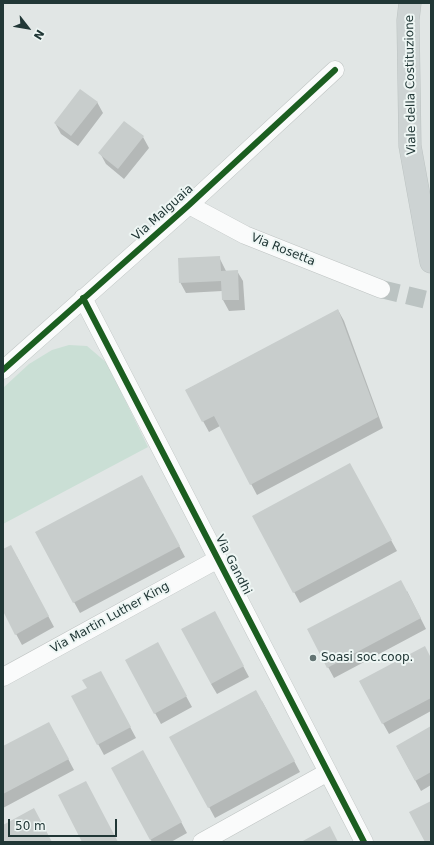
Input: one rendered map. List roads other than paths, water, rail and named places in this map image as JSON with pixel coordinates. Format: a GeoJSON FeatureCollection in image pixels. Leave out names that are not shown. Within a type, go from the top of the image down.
{"type":"FeatureCollection","features":[{"type":"Feature","properties":{"kind":"main road","name":"Viale della Costituzione"},"geometry":{"type":"LineString","coordinates":[[410,3],[408,20],[410,146],[431,262]]}},
{"type":"Feature","properties":{"kind":"street","name":"Via Malguaia"},"geometry":{"type":"LineString","coordinates":[[3,370],[189,205],[334,70]]}},
{"type":"Feature","properties":{"kind":"street","name":"Via Rosetta"},"geometry":{"type":"LineString","coordinates":[[189,205],[245,235],[381,289]]}},
{"type":"Feature","properties":{"kind":"street","name":"Via Gandhi"},"geometry":{"type":"LineString","coordinates":[[83,298],[364,842]]}},
{"type":"Feature","properties":{"kind":"street","name":"Via Martin Luther King"},"geometry":{"type":"LineString","coordinates":[[3,677],[218,559]]}},
{"type":"Feature","properties":{"kind":"street"},"geometry":{"type":"LineString","coordinates":[[202,842],[328,772]]}},
{"type":"Feature","properties":{"kind":"tunnel"},"geometry":{"type":"LineString","coordinates":[[381,289],[431,301]]}},
{"type":"Feature","properties":{"kind":"place","name":"Soasi soc.coop."},"geometry":{"type":"Point","coordinates":[313,658]}}]}
